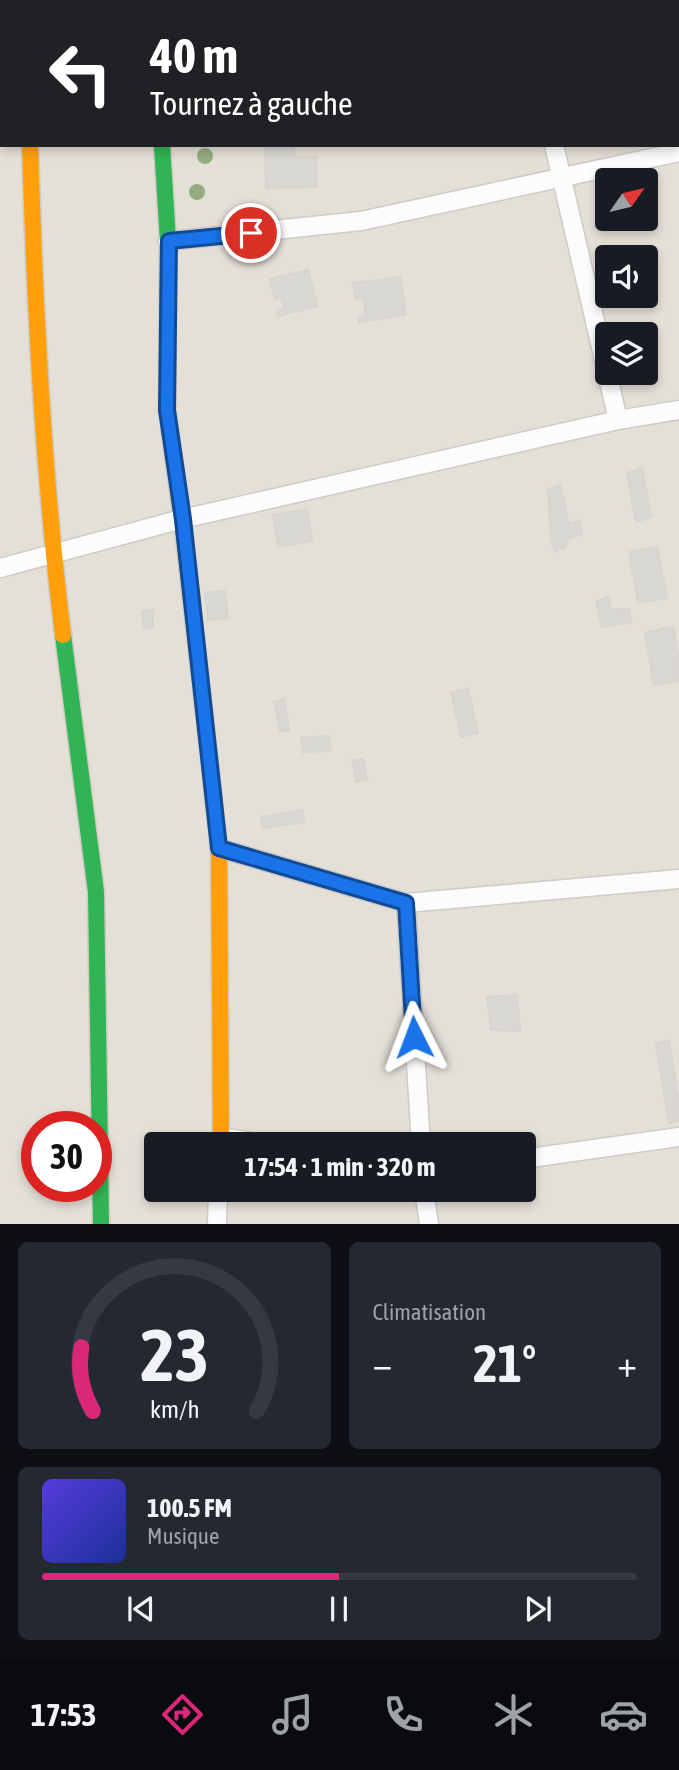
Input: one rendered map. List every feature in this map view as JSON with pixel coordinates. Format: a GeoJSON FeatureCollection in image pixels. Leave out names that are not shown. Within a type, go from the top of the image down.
{"type":"FeatureCollection","features":[{"type":"Feature","properties":{"kind":"street"},"geometry":{"type":"LineString","coordinates":[[30,147],[36,328],[53,553],[96,892],[101,1224]]}},
{"type":"Feature","properties":{"kind":"street"},"geometry":{"type":"LineString","coordinates":[[162,147],[169,241],[167,410],[183,519],[219,848],[221,1132]]}},
{"type":"Feature","properties":{"kind":"street"},"geometry":{"type":"LineString","coordinates":[[554,147],[618,421]]}},
{"type":"Feature","properties":{"kind":"street"},"geometry":{"type":"LineString","coordinates":[[169,241],[361,221],[679,152]]}},
{"type":"Feature","properties":{"kind":"street"},"geometry":{"type":"LineString","coordinates":[[0,568],[183,519],[618,421],[679,410]]}},
{"type":"Feature","properties":{"kind":"street"},"geometry":{"type":"LineString","coordinates":[[219,848],[406,903],[679,879]]}},
{"type":"Feature","properties":{"kind":"street"},"geometry":{"type":"LineString","coordinates":[[406,903],[420,1132]]}},
{"type":"Feature","properties":{"kind":"street"},"geometry":{"type":"LineString","coordinates":[[536,1157],[679,1137]]}},
{"type":"Feature","properties":{"kind":"street"},"geometry":{"type":"LineString","coordinates":[[217,1224],[218,1202]]}},
{"type":"Feature","properties":{"kind":"street"},"geometry":{"type":"LineString","coordinates":[[426,1202],[429,1224]]}},
{"type":"Feature","properties":{"kind":"shaded area"},"geometry":{"type":"Polygon","coordinates":[[[0,147],[679,147],[679,1224],[0,1224],[0,147]]]}},
{"type":"Feature","properties":{"kind":"building"},"geometry":{"type":"Polygon","coordinates":[[[265,147],[294,147],[294,157],[316,157],[317,187],[266,188],[265,147]]]}},
{"type":"Feature","properties":{"kind":"building"},"geometry":{"type":"Polygon","coordinates":[[[308,270],[317,306],[278,316],[277,310],[284,309],[281,297],[275,299],[270,279],[308,270]]]}},
{"type":"Feature","properties":{"kind":"building"},"geometry":{"type":"Polygon","coordinates":[[[400,277],[406,315],[359,322],[358,317],[366,316],[363,297],[355,299],[353,283],[400,277]]]}},
{"type":"Feature","properties":{"kind":"building"},"geometry":{"type":"Polygon","coordinates":[[[642,468],[651,517],[636,522],[627,473],[642,468]]]}},
{"type":"Feature","properties":{"kind":"building"},"geometry":{"type":"Polygon","coordinates":[[[560,485],[569,524],[579,521],[582,534],[568,538],[565,548],[555,551],[551,539],[548,489],[560,485]]]}},
{"type":"Feature","properties":{"kind":"building"},"geometry":{"type":"Polygon","coordinates":[[[307,509],[312,541],[278,547],[273,515],[307,509]]]}},
{"type":"Feature","properties":{"kind":"building"},"geometry":{"type":"Polygon","coordinates":[[[657,547],[667,598],[638,603],[629,552],[657,547]]]}},
{"type":"Feature","properties":{"kind":"building"},"geometry":{"type":"Polygon","coordinates":[[[225,591],[228,618],[208,620],[205,593],[225,591]]]}},
{"type":"Feature","properties":{"kind":"building"},"geometry":{"type":"Polygon","coordinates":[[[609,596],[611,609],[629,609],[631,622],[602,627],[596,602],[609,596]]]}},
{"type":"Feature","properties":{"kind":"building"},"geometry":{"type":"Polygon","coordinates":[[[153,610],[153,628],[144,629],[142,611],[153,610]]]}},
{"type":"Feature","properties":{"kind":"building"},"geometry":{"type":"Polygon","coordinates":[[[673,626],[679,659],[679,681],[654,685],[645,633],[673,626]]]}},
{"type":"Feature","properties":{"kind":"building"},"geometry":{"type":"Polygon","coordinates":[[[468,689],[478,733],[461,737],[451,693],[468,689]]]}},
{"type":"Feature","properties":{"kind":"building"},"geometry":{"type":"Polygon","coordinates":[[[284,699],[289,731],[280,731],[274,702],[284,699]]]}},
{"type":"Feature","properties":{"kind":"building"},"geometry":{"type":"Polygon","coordinates":[[[328,736],[331,750],[303,753],[301,738],[328,736]]]}},
{"type":"Feature","properties":{"kind":"building"},"geometry":{"type":"Polygon","coordinates":[[[364,759],[367,779],[356,782],[352,760],[364,759]]]}},
{"type":"Feature","properties":{"kind":"building"},"geometry":{"type":"Polygon","coordinates":[[[302,810],[304,822],[263,828],[261,817],[302,810]]]}},
{"type":"Feature","properties":{"kind":"building"},"geometry":{"type":"Polygon","coordinates":[[[517,995],[520,1031],[491,1030],[487,997],[517,995]]]}},
{"type":"Feature","properties":{"kind":"building"},"geometry":{"type":"Polygon","coordinates":[[[669,1040],[679,1102],[679,1121],[669,1123],[656,1043],[669,1040]]]}},
{"type":"Feature","properties":{"kind":"traffic: fast"},"geometry":{"type":"LineString","coordinates":[[162,147],[168,241],[167,410],[206,730]]}},
{"type":"Feature","properties":{"kind":"traffic: fast"},"geometry":{"type":"LineString","coordinates":[[63,635],[96,892],[101,1224]]}},
{"type":"Feature","properties":{"kind":"traffic: slow"},"geometry":{"type":"LineString","coordinates":[[30,147],[41,391],[63,635]]}},
{"type":"Feature","properties":{"kind":"traffic: slow"},"geometry":{"type":"LineString","coordinates":[[206,730],[219,848],[221,1132]]}},
{"type":"Feature","properties":{"kind":"route"},"geometry":{"type":"LineString","coordinates":[[251,233],[169,241],[167,410],[183,519],[219,848],[406,903],[414,1037]]}}]}
